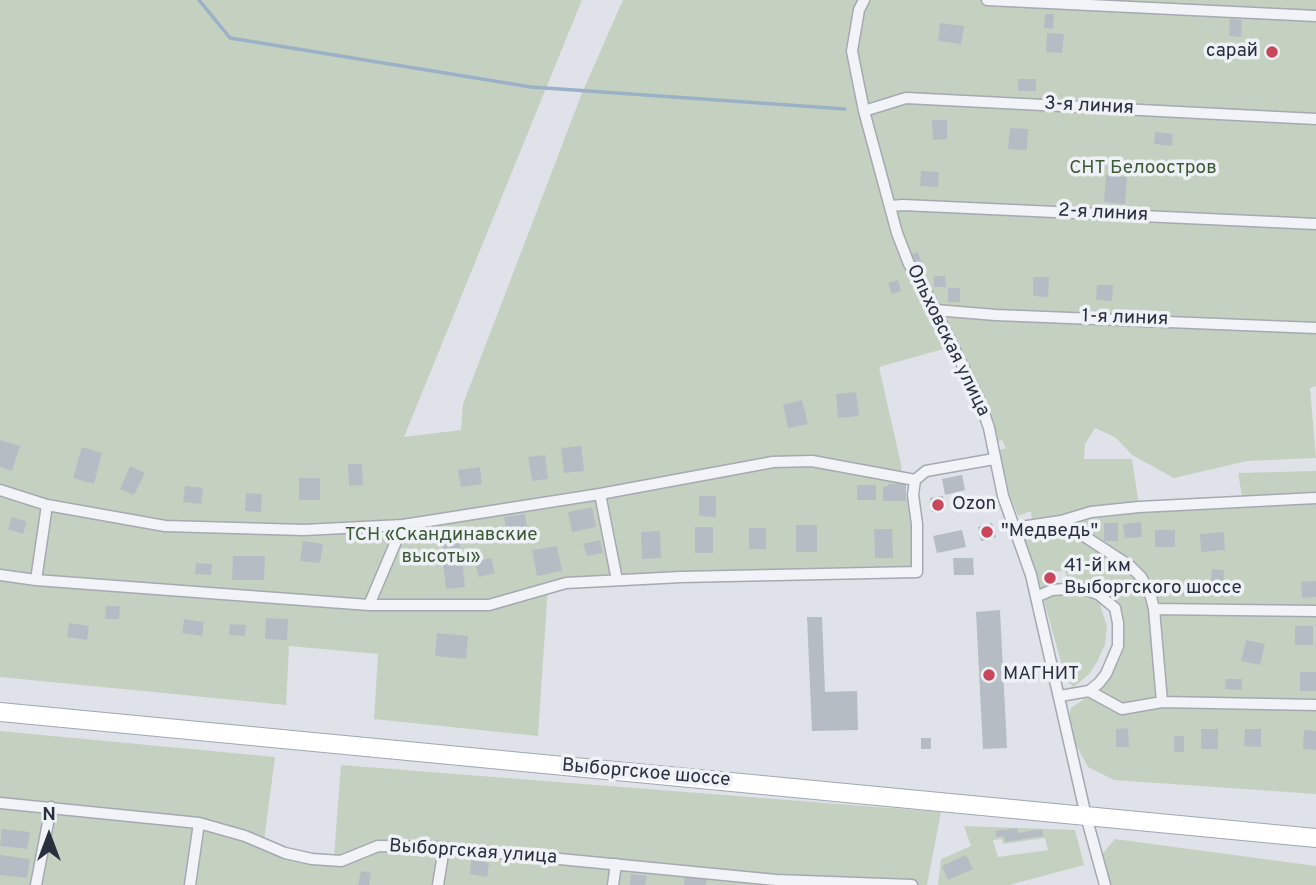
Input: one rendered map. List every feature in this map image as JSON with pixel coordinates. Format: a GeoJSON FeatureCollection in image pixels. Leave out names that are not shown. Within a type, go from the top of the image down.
{"type":"FeatureCollection","features":[{"type":"Feature","properties":{"kind":"main road","name":"Выборгское шоссе"},"geometry":{"type":"LineString","coordinates":[[0,712],[1316,837]]}},
{"type":"Feature","properties":{"kind":"street","name":"Ольховская улица"},"geometry":{"type":"LineString","coordinates":[[864,0],[859,10],[852,51],[863,111],[897,233],[909,264],[979,399],[992,439],[1014,528],[1031,575],[1086,816],[1105,885]]}},
{"type":"Feature","properties":{"kind":"street"},"geometry":{"type":"LineString","coordinates":[[987,0],[1316,16]]}},
{"type":"Feature","properties":{"kind":"street","name":"3-я линия"},"geometry":{"type":"LineString","coordinates":[[863,111],[906,98],[1316,119]]}},
{"type":"Feature","properties":{"kind":"street","name":"2-я линия"},"geometry":{"type":"LineString","coordinates":[[890,206],[1316,224]]}},
{"type":"Feature","properties":{"kind":"street","name":"1-я линия"},"geometry":{"type":"LineString","coordinates":[[935,310],[996,315],[1316,328]]}},
{"type":"Feature","properties":{"kind":"street"},"geometry":{"type":"LineString","coordinates":[[0,575],[369,605],[489,605],[566,583],[917,572],[917,524],[913,495],[915,480],[926,471],[995,459]]}},
{"type":"Feature","properties":{"kind":"street"},"geometry":{"type":"LineString","coordinates":[[0,490],[47,505],[164,526],[304,530],[403,525],[600,494],[773,462],[812,461],[915,480]]}},
{"type":"Feature","properties":{"kind":"street"},"geometry":{"type":"LineString","coordinates":[[600,494],[617,580]]}},
{"type":"Feature","properties":{"kind":"street"},"geometry":{"type":"LineString","coordinates":[[1014,528],[1061,521],[1091,512],[1139,507],[1316,498]]}},
{"type":"Feature","properties":{"kind":"street"},"geometry":{"type":"LineString","coordinates":[[36,580],[47,505]]}},
{"type":"Feature","properties":{"kind":"street"},"geometry":{"type":"LineString","coordinates":[[1061,521],[1130,566],[1141,577],[1150,593],[1154,609],[1162,702]]}},
{"type":"Feature","properties":{"kind":"street"},"geometry":{"type":"LineString","coordinates":[[369,605],[403,525]]}},
{"type":"Feature","properties":{"kind":"street"},"geometry":{"type":"LineString","coordinates":[[1036,597],[1052,590],[1081,588],[1098,594],[1115,608],[1118,646],[1106,674],[1089,691],[1060,696]]}},
{"type":"Feature","properties":{"kind":"street"},"geometry":{"type":"LineString","coordinates":[[1154,609],[1316,611]]}},
{"type":"Feature","properties":{"kind":"street"},"geometry":{"type":"LineString","coordinates":[[1089,691],[1122,709],[1162,702],[1316,705]]}},
{"type":"Feature","properties":{"kind":"street","name":"Выборгская улица"},"geometry":{"type":"LineString","coordinates":[[0,803],[199,823],[245,836],[285,853],[312,859],[341,861],[378,846],[444,848],[787,883],[912,885]]}},
{"type":"Feature","properties":{"kind":"street"},"geometry":{"type":"LineString","coordinates":[[36,885],[51,807]]}},
{"type":"Feature","properties":{"kind":"street"},"geometry":{"type":"LineString","coordinates":[[190,885],[199,823]]}},
{"type":"Feature","properties":{"kind":"street"},"geometry":{"type":"LineString","coordinates":[[438,885],[444,848]]}},
{"type":"Feature","properties":{"kind":"street"},"geometry":{"type":"LineString","coordinates":[[613,885],[616,864]]}},
{"type":"Feature","properties":{"kind":"green space"},"geometry":{"type":"Polygon","coordinates":[[[0,0],[582,0],[404,437],[461,430],[463,404],[582,93],[623,0],[1316,0],[1316,386],[1310,388],[1316,458],[1247,461],[1174,478],[1132,455],[1115,437],[1095,428],[1085,444],[1084,459],[1132,459],[1139,506],[1243,502],[1238,473],[1316,471],[1316,794],[1114,780],[1088,767],[1076,745],[1069,717],[1071,708],[1098,690],[1111,676],[1119,660],[1122,645],[1118,607],[1069,587],[1065,571],[1046,572],[1048,590],[1041,590],[1023,537],[1033,537],[1031,511],[1018,516],[1006,488],[1001,461],[1000,450],[1006,448],[1002,440],[996,442],[954,346],[879,367],[901,464],[902,487],[917,524],[917,572],[548,587],[538,736],[374,719],[378,654],[289,646],[286,705],[0,677],[0,0]]]}},
{"type":"Feature","properties":{"kind":"green space"},"geometry":{"type":"Polygon","coordinates":[[[1080,590],[1098,598],[1107,627],[1105,645],[1097,662],[1089,674],[1074,687],[1065,676],[1044,601],[1051,594],[1080,590]]]}},
{"type":"Feature","properties":{"kind":"green space"},"geometry":{"type":"Polygon","coordinates":[[[0,731],[275,757],[264,841],[291,854],[334,856],[341,765],[941,812],[927,885],[0,885],[0,731]]]}},
{"type":"Feature","properties":{"kind":"green space"},"geometry":{"type":"Polygon","coordinates":[[[964,826],[1075,830],[1084,865],[1009,885],[938,885],[941,859],[971,846],[964,826]],[[1045,838],[1003,844],[1002,839],[993,840],[998,857],[1048,850],[1045,838]]]}},
{"type":"Feature","properties":{"kind":"green space"},"geometry":{"type":"Polygon","coordinates":[[[1115,839],[1316,866],[1316,885],[1103,885],[1098,859],[1115,839]]]}},
{"type":"Feature","properties":{"kind":"building"},"geometry":{"type":"Polygon","coordinates":[[[1045,14],[1054,14],[1053,29],[1044,28],[1045,14]]]}},
{"type":"Feature","properties":{"kind":"building"},"geometry":{"type":"Polygon","coordinates":[[[1230,19],[1242,20],[1241,37],[1229,36],[1230,19]]]}},
{"type":"Feature","properties":{"kind":"building"},"geometry":{"type":"Polygon","coordinates":[[[940,23],[964,26],[961,44],[938,41],[940,23]]]}},
{"type":"Feature","properties":{"kind":"building"},"geometry":{"type":"Polygon","coordinates":[[[1047,33],[1064,34],[1062,53],[1046,52],[1047,33]]]}},
{"type":"Feature","properties":{"kind":"building","name":"сарай"},"geometry":{"type":"Polygon","coordinates":[[[1268,48],[1276,48],[1276,57],[1268,57],[1268,48]]]}},
{"type":"Feature","properties":{"kind":"building"},"geometry":{"type":"Polygon","coordinates":[[[1018,79],[1036,79],[1036,91],[1018,91],[1018,79]]]}},
{"type":"Feature","properties":{"kind":"building"},"geometry":{"type":"Polygon","coordinates":[[[932,120],[947,120],[947,139],[933,140],[932,120]]]}},
{"type":"Feature","properties":{"kind":"building"},"geometry":{"type":"Polygon","coordinates":[[[1010,128],[1028,129],[1027,150],[1008,149],[1010,128]]]}},
{"type":"Feature","properties":{"kind":"building"},"geometry":{"type":"Polygon","coordinates":[[[1155,132],[1173,134],[1172,146],[1154,144],[1155,132]]]}},
{"type":"Feature","properties":{"kind":"building"},"geometry":{"type":"Polygon","coordinates":[[[921,171],[939,172],[938,187],[920,186],[921,171]]]}},
{"type":"Feature","properties":{"kind":"building"},"geometry":{"type":"Polygon","coordinates":[[[1106,175],[1127,177],[1125,204],[1104,202],[1106,175]]]}},
{"type":"Feature","properties":{"kind":"building"},"geometry":{"type":"Polygon","coordinates":[[[918,252],[922,264],[913,267],[909,255],[918,252]]]}},
{"type":"Feature","properties":{"kind":"building"},"geometry":{"type":"Polygon","coordinates":[[[934,276],[945,276],[946,287],[934,287],[934,276]]]}},
{"type":"Feature","properties":{"kind":"building"},"geometry":{"type":"Polygon","coordinates":[[[1033,277],[1049,277],[1048,297],[1033,296],[1033,277]]]}},
{"type":"Feature","properties":{"kind":"building"},"geometry":{"type":"Polygon","coordinates":[[[898,280],[901,291],[892,294],[888,283],[898,280]]]}},
{"type":"Feature","properties":{"kind":"building"},"geometry":{"type":"Polygon","coordinates":[[[1097,285],[1113,285],[1112,301],[1096,300],[1097,285]]]}},
{"type":"Feature","properties":{"kind":"building"},"geometry":{"type":"Polygon","coordinates":[[[948,288],[960,288],[960,302],[948,302],[948,288]]]}},
{"type":"Feature","properties":{"kind":"building"},"geometry":{"type":"Polygon","coordinates":[[[856,392],[859,416],[838,418],[836,394],[856,392]]]}},
{"type":"Feature","properties":{"kind":"building"},"geometry":{"type":"Polygon","coordinates":[[[802,400],[808,424],[788,428],[783,405],[802,400]]]}},
{"type":"Feature","properties":{"kind":"building"},"geometry":{"type":"Polygon","coordinates":[[[0,440],[20,446],[12,471],[0,467],[0,440]]]}},
{"type":"Feature","properties":{"kind":"building"},"geometry":{"type":"Polygon","coordinates":[[[581,446],[584,471],[564,473],[561,448],[581,446]]]}},
{"type":"Feature","properties":{"kind":"building"},"geometry":{"type":"Polygon","coordinates":[[[82,447],[102,453],[94,484],[73,478],[82,447]]]}},
{"type":"Feature","properties":{"kind":"building"},"geometry":{"type":"Polygon","coordinates":[[[545,455],[548,479],[532,481],[528,457],[545,455]]]}},
{"type":"Feature","properties":{"kind":"building"},"geometry":{"type":"Polygon","coordinates":[[[348,464],[362,464],[363,485],[349,486],[348,464]]]}},
{"type":"Feature","properties":{"kind":"building"},"geometry":{"type":"Polygon","coordinates":[[[130,466],[145,473],[134,495],[120,489],[130,466]]]}},
{"type":"Feature","properties":{"kind":"building"},"geometry":{"type":"Polygon","coordinates":[[[480,467],[482,484],[461,487],[458,470],[480,467]]]}},
{"type":"Feature","properties":{"kind":"building"},"geometry":{"type":"Polygon","coordinates":[[[962,475],[965,490],[945,495],[942,479],[962,475]]]}},
{"type":"Feature","properties":{"kind":"building"},"geometry":{"type":"Polygon","coordinates":[[[299,478],[320,478],[320,500],[299,500],[299,478]]]}},
{"type":"Feature","properties":{"kind":"building"},"geometry":{"type":"Polygon","coordinates":[[[906,483],[906,501],[883,501],[883,487],[906,483]]]}},
{"type":"Feature","properties":{"kind":"building"},"geometry":{"type":"Polygon","coordinates":[[[857,485],[876,485],[876,500],[857,500],[857,485]]]}},
{"type":"Feature","properties":{"kind":"building"},"geometry":{"type":"Polygon","coordinates":[[[185,486],[203,488],[201,504],[183,502],[185,486]]]}},
{"type":"Feature","properties":{"kind":"building"},"geometry":{"type":"Polygon","coordinates":[[[246,493],[262,494],[261,512],[245,511],[246,493]]]}},
{"type":"Feature","properties":{"kind":"building"},"geometry":{"type":"Polygon","coordinates":[[[699,496],[716,496],[716,517],[699,516],[699,496]]]}},
{"type":"Feature","properties":{"kind":"building"},"geometry":{"type":"Polygon","coordinates":[[[943,496],[945,510],[932,512],[930,498],[943,496]]]}},
{"type":"Feature","properties":{"kind":"building"},"geometry":{"type":"Polygon","coordinates":[[[592,507],[596,527],[572,532],[568,512],[592,507]]]}},
{"type":"Feature","properties":{"kind":"building"},"geometry":{"type":"Polygon","coordinates":[[[525,514],[528,531],[507,535],[504,517],[525,514]]]}},
{"type":"Feature","properties":{"kind":"building"},"geometry":{"type":"Polygon","coordinates":[[[12,517],[27,522],[23,534],[8,529],[12,517]]]}},
{"type":"Feature","properties":{"kind":"building"},"geometry":{"type":"Polygon","coordinates":[[[1141,522],[1142,537],[1125,538],[1123,524],[1141,522]]]}},
{"type":"Feature","properties":{"kind":"building","name":"\"Медведь\""},"geometry":{"type":"Polygon","coordinates":[[[992,523],[996,537],[981,541],[978,527],[992,523]]]}},
{"type":"Feature","properties":{"kind":"building"},"geometry":{"type":"Polygon","coordinates":[[[1104,523],[1118,523],[1118,541],[1104,541],[1104,523]]]}},
{"type":"Feature","properties":{"kind":"building"},"geometry":{"type":"Polygon","coordinates":[[[796,525],[817,525],[817,552],[796,552],[796,525]]]}},
{"type":"Feature","properties":{"kind":"building"},"geometry":{"type":"Polygon","coordinates":[[[695,527],[713,527],[713,553],[695,553],[695,527]]]}},
{"type":"Feature","properties":{"kind":"building"},"geometry":{"type":"Polygon","coordinates":[[[749,528],[766,528],[766,549],[749,549],[749,528]]]}},
{"type":"Feature","properties":{"kind":"building"},"geometry":{"type":"Polygon","coordinates":[[[874,529],[892,529],[893,558],[875,558],[874,529]]]}},
{"type":"Feature","properties":{"kind":"building"},"geometry":{"type":"Polygon","coordinates":[[[457,530],[461,550],[444,553],[441,533],[457,530]]]}},
{"type":"Feature","properties":{"kind":"building"},"geometry":{"type":"Polygon","coordinates":[[[962,530],[966,547],[937,553],[933,536],[962,530]]]}},
{"type":"Feature","properties":{"kind":"building"},"geometry":{"type":"Polygon","coordinates":[[[1155,530],[1175,530],[1175,547],[1155,547],[1155,530]]]}},
{"type":"Feature","properties":{"kind":"building"},"geometry":{"type":"Polygon","coordinates":[[[660,531],[661,558],[642,559],[641,532],[660,531]]]}},
{"type":"Feature","properties":{"kind":"building"},"geometry":{"type":"Polygon","coordinates":[[[1224,532],[1225,550],[1201,552],[1200,534],[1224,532]]]}},
{"type":"Feature","properties":{"kind":"building"},"geometry":{"type":"Polygon","coordinates":[[[600,540],[603,553],[587,556],[583,544],[600,540]]]}},
{"type":"Feature","properties":{"kind":"building"},"geometry":{"type":"Polygon","coordinates":[[[303,541],[323,544],[320,563],[300,561],[303,541]]]}},
{"type":"Feature","properties":{"kind":"building"},"geometry":{"type":"Polygon","coordinates":[[[557,546],[562,571],[537,576],[532,550],[557,546]]]}},
{"type":"Feature","properties":{"kind":"building"},"geometry":{"type":"Polygon","coordinates":[[[233,556],[265,556],[264,580],[232,580],[233,556]]]}},
{"type":"Feature","properties":{"kind":"building"},"geometry":{"type":"Polygon","coordinates":[[[491,558],[495,573],[479,577],[475,562],[491,558]]]}},
{"type":"Feature","properties":{"kind":"building"},"geometry":{"type":"Polygon","coordinates":[[[953,558],[973,558],[974,575],[954,575],[953,558]]]}},
{"type":"Feature","properties":{"kind":"building"},"geometry":{"type":"Polygon","coordinates":[[[462,559],[465,587],[446,589],[443,562],[462,559]]]}},
{"type":"Feature","properties":{"kind":"building"},"geometry":{"type":"Polygon","coordinates":[[[196,563],[212,564],[211,575],[195,574],[196,563]]]}},
{"type":"Feature","properties":{"kind":"building"},"geometry":{"type":"Polygon","coordinates":[[[1212,569],[1224,570],[1223,587],[1210,586],[1212,569]]]}},
{"type":"Feature","properties":{"kind":"building"},"geometry":{"type":"Polygon","coordinates":[[[1316,581],[1316,597],[1302,598],[1301,582],[1316,581]]]}},
{"type":"Feature","properties":{"kind":"building"},"geometry":{"type":"Polygon","coordinates":[[[1187,586],[1187,595],[1174,596],[1173,587],[1187,586]]]}},
{"type":"Feature","properties":{"kind":"building"},"geometry":{"type":"Polygon","coordinates":[[[106,606],[120,606],[119,619],[105,619],[106,606]]]}},
{"type":"Feature","properties":{"kind":"building"},"geometry":{"type":"Polygon","coordinates":[[[1000,610],[1007,748],[983,749],[976,612],[1000,610]]]}},
{"type":"Feature","properties":{"kind":"building"},"geometry":{"type":"Polygon","coordinates":[[[807,617],[822,617],[825,692],[857,691],[858,730],[812,731],[807,617]]]}},
{"type":"Feature","properties":{"kind":"building"},"geometry":{"type":"Polygon","coordinates":[[[266,618],[288,619],[287,640],[265,639],[266,618]]]}},
{"type":"Feature","properties":{"kind":"building"},"geometry":{"type":"Polygon","coordinates":[[[184,619],[204,622],[202,636],[182,633],[184,619]]]}},
{"type":"Feature","properties":{"kind":"building"},"geometry":{"type":"Polygon","coordinates":[[[69,623],[89,626],[87,640],[67,637],[69,623]]]}},
{"type":"Feature","properties":{"kind":"building"},"geometry":{"type":"Polygon","coordinates":[[[230,624],[246,625],[245,636],[229,635],[230,624]]]}},
{"type":"Feature","properties":{"kind":"building"},"geometry":{"type":"Polygon","coordinates":[[[1295,626],[1313,626],[1313,645],[1295,645],[1295,626]]]}},
{"type":"Feature","properties":{"kind":"building"},"geometry":{"type":"Polygon","coordinates":[[[437,633],[468,636],[466,659],[435,656],[437,633]]]}},
{"type":"Feature","properties":{"kind":"building"},"geometry":{"type":"Polygon","coordinates":[[[1246,640],[1265,644],[1260,665],[1241,661],[1246,640]]]}},
{"type":"Feature","properties":{"kind":"building"},"geometry":{"type":"Polygon","coordinates":[[[1300,672],[1316,672],[1316,691],[1300,691],[1300,672]]]}},
{"type":"Feature","properties":{"kind":"building"},"geometry":{"type":"Polygon","coordinates":[[[1226,679],[1242,679],[1242,690],[1225,689],[1226,679]]]}},
{"type":"Feature","properties":{"kind":"building"},"geometry":{"type":"Polygon","coordinates":[[[1128,728],[1129,747],[1116,747],[1116,729],[1128,728]]]}},
{"type":"Feature","properties":{"kind":"building"},"geometry":{"type":"Polygon","coordinates":[[[1201,729],[1218,729],[1218,749],[1201,749],[1201,729]]]}},
{"type":"Feature","properties":{"kind":"building"},"geometry":{"type":"Polygon","coordinates":[[[1245,729],[1261,729],[1261,747],[1244,746],[1245,729]]]}},
{"type":"Feature","properties":{"kind":"building"},"geometry":{"type":"Polygon","coordinates":[[[1304,730],[1316,731],[1316,750],[1303,749],[1304,730]]]}},
{"type":"Feature","properties":{"kind":"building"},"geometry":{"type":"Polygon","coordinates":[[[1174,736],[1184,736],[1184,752],[1174,752],[1174,736]]]}},
{"type":"Feature","properties":{"kind":"building"},"geometry":{"type":"Polygon","coordinates":[[[921,738],[931,738],[931,749],[921,749],[921,738]]]}},
{"type":"Feature","properties":{"kind":"building"},"geometry":{"type":"Polygon","coordinates":[[[1017,828],[1018,833],[1042,829],[1043,836],[1005,842],[1004,836],[997,837],[995,831],[1017,828]]]}},
{"type":"Feature","properties":{"kind":"building"},"geometry":{"type":"Polygon","coordinates":[[[2,829],[30,832],[27,849],[0,846],[2,829]]]}},
{"type":"Feature","properties":{"kind":"building"},"geometry":{"type":"Polygon","coordinates":[[[0,855],[30,859],[27,878],[0,875],[0,855]]]}},
{"type":"Feature","properties":{"kind":"building"},"geometry":{"type":"Polygon","coordinates":[[[966,855],[973,869],[948,880],[942,866],[966,855]]]}},
{"type":"Feature","properties":{"kind":"building"},"geometry":{"type":"Polygon","coordinates":[[[471,860],[489,863],[487,877],[470,874],[471,860]]]}},
{"type":"Feature","properties":{"kind":"building"},"geometry":{"type":"Polygon","coordinates":[[[361,871],[371,873],[369,885],[358,885],[361,871]]]}},
{"type":"Feature","properties":{"kind":"building"},"geometry":{"type":"Polygon","coordinates":[[[631,874],[647,876],[645,885],[630,885],[631,874]]]}},
{"type":"Feature","properties":{"kind":"building"},"geometry":{"type":"Polygon","coordinates":[[[685,876],[707,879],[706,885],[684,885],[685,876]]]}},
{"type":"Feature","properties":{"kind":"waterway"},"geometry":{"type":"LineString","coordinates":[[199,0],[230,38],[531,87],[845,109]]}},
{"type":"Feature","properties":{"kind":"place","name":"сарай"},"geometry":{"type":"Point","coordinates":[1272,52]}},
{"type":"Feature","properties":{"kind":"place","name":"Ozon"},"geometry":{"type":"Point","coordinates":[938,505]}},
{"type":"Feature","properties":{"kind":"place","name":"\"Медведь\""},"geometry":{"type":"Point","coordinates":[987,532]}},
{"type":"Feature","properties":{"kind":"place","name":"41-й км Выборгского шоссе"},"geometry":{"type":"Point","coordinates":[1050,578]}},
{"type":"Feature","properties":{"kind":"place","name":"МАГНИТ"},"geometry":{"type":"Point","coordinates":[989,675]}},
{"type":"Feature","properties":{"kind":"park label","name":"СНТ Белоостров"},"geometry":{"type":"Point","coordinates":[1143,169]}},
{"type":"Feature","properties":{"kind":"park label","name":"ТСН «Скандинавские высоты»"},"geometry":{"type":"Point","coordinates":[441,547]}}]}
